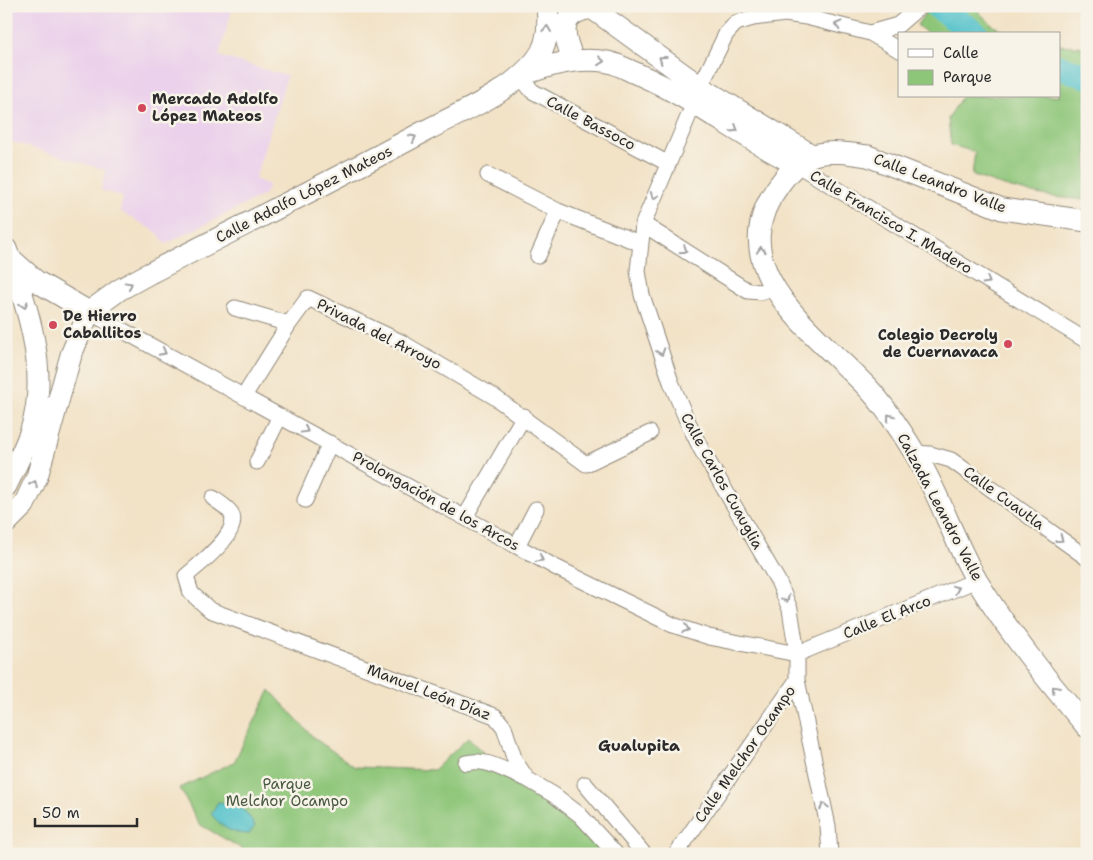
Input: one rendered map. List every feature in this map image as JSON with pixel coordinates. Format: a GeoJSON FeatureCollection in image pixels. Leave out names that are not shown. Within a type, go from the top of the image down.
{"type":"FeatureCollection","features":[{"type":"Feature","properties":{"kind":"street","name":"Calle Adolfo López Mateos"},"geometry":{"type":"LineString","coordinates":[[89,312],[119,290],[150,273],[501,91],[538,58],[548,27],[547,6]]}},
{"type":"Feature","properties":{"kind":"street","name":"Calle Carlos Cuauglia"},"geometry":{"type":"LineString","coordinates":[[830,854],[828,826],[797,680],[797,654],[790,609],[778,580],[702,449],[686,418],[671,382],[642,295],[638,271],[639,243],[643,224],[705,77],[726,34],[736,23],[753,18],[785,14],[806,17],[870,33],[898,25],[920,6]]}},
{"type":"Feature","properties":{"kind":"street"},"geometry":{"type":"LineString","coordinates":[[574,61],[564,36],[565,24],[572,15],[590,7],[698,95]]}},
{"type":"Feature","properties":{"kind":"street"},"geometry":{"type":"LineString","coordinates":[[870,33],[898,49]]}},
{"type":"Feature","properties":{"kind":"street","name":"Calle Adolfo López Mateos"},"geometry":{"type":"LineString","coordinates":[[520,76],[547,65],[574,61],[610,62],[698,95]]}},
{"type":"Feature","properties":{"kind":"street","name":"Calle Bassoco"},"geometry":{"type":"LineString","coordinates":[[520,76],[532,91],[668,164]]}},
{"type":"Feature","properties":{"kind":"street","name":"Calle Francisco I. Madero"},"geometry":{"type":"LineString","coordinates":[[698,95],[774,154],[803,159],[1087,342]]}},
{"type":"Feature","properties":{"kind":"street","name":"Calle Leandro Valle"},"geometry":{"type":"LineString","coordinates":[[803,159],[845,152],[868,156],[1002,209],[1087,221]]}},
{"type":"Feature","properties":{"kind":"street","name":"Calzada Leandro Valle"},"geometry":{"type":"LineString","coordinates":[[803,159],[765,206],[760,254],[772,287],[785,305],[868,389],[915,453],[977,580],[1036,667],[1087,726]]}},
{"type":"Feature","properties":{"kind":"street"},"geometry":{"type":"LineString","coordinates":[[488,175],[558,211],[639,243]]}},
{"type":"Feature","properties":{"kind":"street"},"geometry":{"type":"LineString","coordinates":[[538,256],[558,211]]}},
{"type":"Feature","properties":{"kind":"street"},"geometry":{"type":"LineString","coordinates":[[643,224],[748,291],[762,292],[772,287]]}},
{"type":"Feature","properties":{"kind":"street"},"geometry":{"type":"LineString","coordinates":[[6,523],[24,505],[37,477],[71,355],[89,312],[36,280],[8,253]]}},
{"type":"Feature","properties":{"kind":"street"},"geometry":{"type":"LineString","coordinates":[[6,486],[32,429],[37,397],[37,348],[8,253]]}},
{"type":"Feature","properties":{"kind":"street","name":"Privada del Arroyo"},"geometry":{"type":"LineString","coordinates":[[244,396],[289,324],[308,298],[401,342],[493,396],[524,416],[586,464],[650,433]]}},
{"type":"Feature","properties":{"kind":"street"},"geometry":{"type":"LineString","coordinates":[[235,308],[289,324]]}},
{"type":"Feature","properties":{"kind":"street","name":"Prolongación de los Arcos"},"geometry":{"type":"LineString","coordinates":[[89,312],[517,546],[673,625],[709,638],[797,654]]}},
{"type":"Feature","properties":{"kind":"street"},"geometry":{"type":"LineString","coordinates":[[257,462],[280,416]]}},
{"type":"Feature","properties":{"kind":"street"},"geometry":{"type":"LineString","coordinates":[[465,517],[524,416]]}},
{"type":"Feature","properties":{"kind":"street"},"geometry":{"type":"LineString","coordinates":[[305,500],[330,443]]}},
{"type":"Feature","properties":{"kind":"street","name":"Calle Cuautla"},"geometry":{"type":"LineString","coordinates":[[915,453],[930,454],[951,460],[1087,558]]}},
{"type":"Feature","properties":{"kind":"street","name":"Manuel León Díaz"},"geometry":{"type":"LineString","coordinates":[[213,498],[230,513],[233,525],[228,537],[186,576],[192,593],[210,610],[494,716],[504,727],[515,761],[527,779],[580,815],[616,854]]}},
{"type":"Feature","properties":{"kind":"street"},"geometry":{"type":"LineString","coordinates":[[517,546],[536,509]]}},
{"type":"Feature","properties":{"kind":"street","name":"Calle El Arco"},"geometry":{"type":"LineString","coordinates":[[797,654],[977,580]]}},
{"type":"Feature","properties":{"kind":"street","name":"Calle Melchor Ocampo"},"geometry":{"type":"LineString","coordinates":[[676,854],[797,680]]}},
{"type":"Feature","properties":{"kind":"street"},"geometry":{"type":"LineString","coordinates":[[466,763],[475,760],[527,779]]}},
{"type":"Feature","properties":{"kind":"street"},"geometry":{"type":"LineString","coordinates":[[585,784],[644,854]]}},
{"type":"Feature","properties":{"kind":"shaded area","name":"Mercado Adolfo López Mateos"},"geometry":{"type":"Polygon","coordinates":[[[6,6],[233,6],[219,56],[287,76],[255,179],[269,185],[264,195],[165,244],[158,233],[120,211],[123,197],[101,190],[106,170],[6,140],[6,6]]]}},
{"type":"Feature","properties":{"kind":"green space"},"geometry":{"type":"Polygon","coordinates":[[[930,6],[973,6],[987,20],[1005,32],[926,32],[917,25],[930,6]]]}},
{"type":"Feature","properties":{"kind":"green space"},"geometry":{"type":"Polygon","coordinates":[[[1060,45],[1087,47],[1087,199],[1059,198],[1029,192],[972,175],[975,152],[951,145],[948,119],[961,98],[1060,98],[1060,45]]]}},
{"type":"Feature","properties":{"kind":"green space","name":"Parque Melchor Ocampo"},"geometry":{"type":"Polygon","coordinates":[[[270,690],[314,738],[355,767],[434,770],[468,738],[503,772],[544,793],[581,825],[606,854],[251,854],[199,824],[180,788],[234,762],[270,690]]]}},
{"type":"Feature","properties":{"kind":"water"},"geometry":{"type":"Polygon","coordinates":[[[218,802],[236,805],[248,815],[255,826],[249,834],[232,831],[215,819],[211,814],[218,802]]]}},
{"type":"Feature","properties":{"kind":"waterway"},"geometry":{"type":"LineString","coordinates":[[937,6],[973,32]]}},
{"type":"Feature","properties":{"kind":"waterway"},"geometry":{"type":"LineString","coordinates":[[1060,67],[1087,76]]}},
{"type":"Feature","properties":{"kind":"place","name":"Mercado Adolfo López Mateos"},"geometry":{"type":"Point","coordinates":[142,108]}},
{"type":"Feature","properties":{"kind":"place","name":"De Hierro Caballitos"},"geometry":{"type":"Point","coordinates":[53,325]}},
{"type":"Feature","properties":{"kind":"place","name":"Colegio Decroly de Cuernavaca"},"geometry":{"type":"Point","coordinates":[1008,344]}},
{"type":"Feature","properties":{"kind":"district","name":"Gualupita"},"geometry":{"type":"Point","coordinates":[639,745]}}]}
